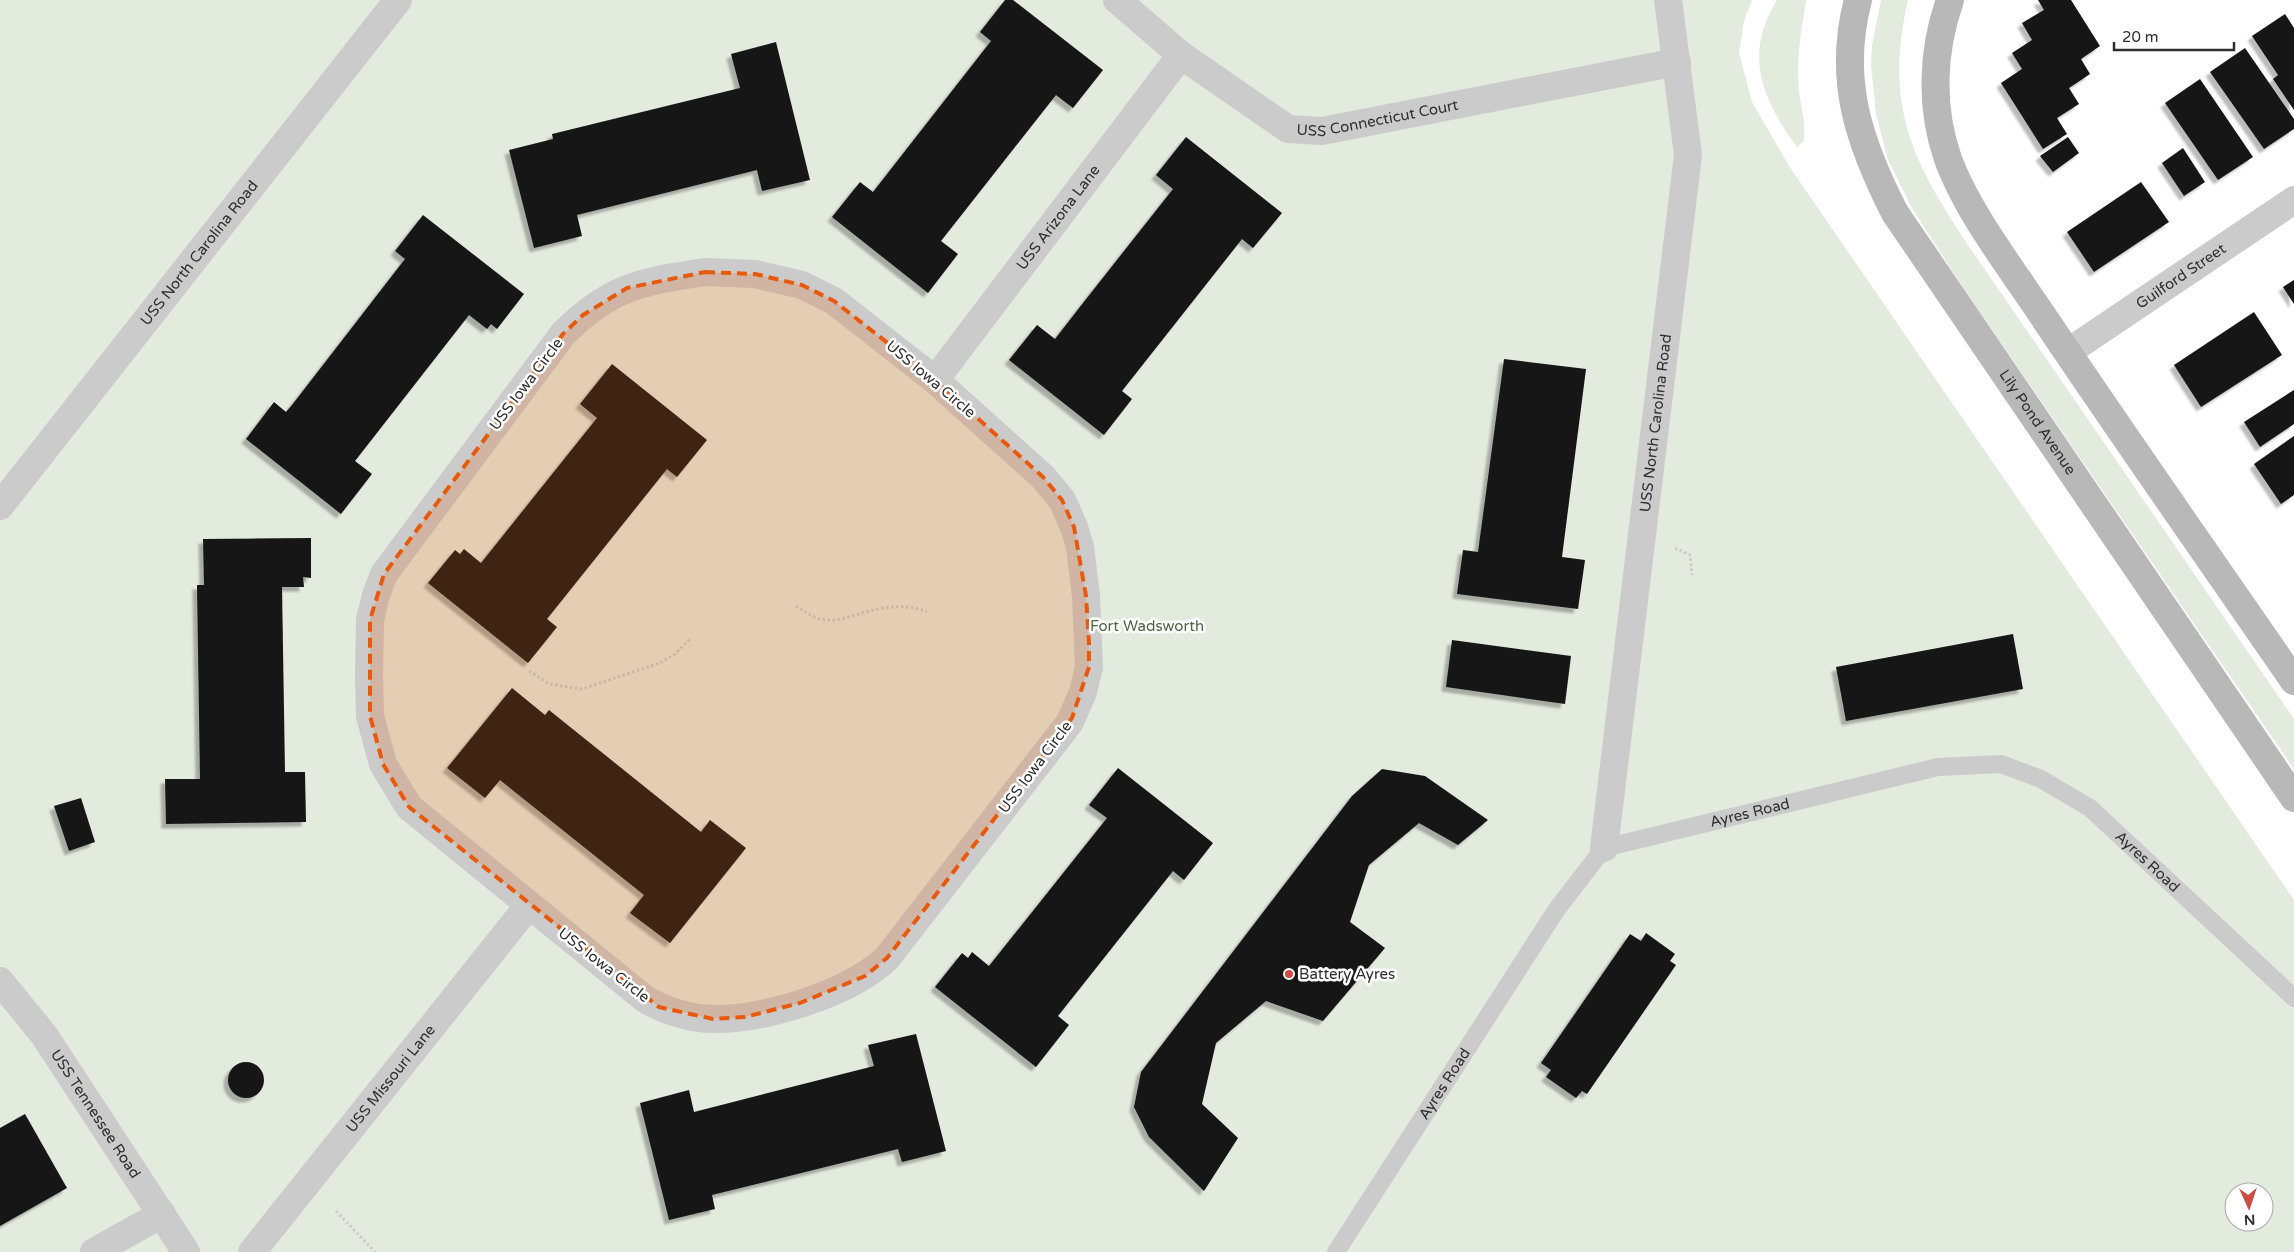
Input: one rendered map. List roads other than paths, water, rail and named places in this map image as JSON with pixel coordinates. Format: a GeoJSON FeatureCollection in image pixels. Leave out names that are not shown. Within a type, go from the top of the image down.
{"type":"FeatureCollection","features":[{"type":"Feature","properties":{"kind":"main road"},"geometry":{"type":"LineString","coordinates":[[1950,0],[1939,37],[1936,64],[1937,112],[1940,135],[1948,161],[1983,225],[2068,352],[2293,676]]}},
{"type":"Feature","properties":{"kind":"main road","name":"Lily Pond Avenue"},"geometry":{"type":"LineString","coordinates":[[1855,10],[1849,44],[1850,70],[1857,123],[1866,152],[1895,213],[2294,798]]}},
{"type":"Feature","properties":{"kind":"street","name":"USS North Carolina Road"},"geometry":{"type":"LineString","coordinates":[[0,506],[398,0]]}},
{"type":"Feature","properties":{"kind":"street","name":"USS Connecticut Court"},"geometry":{"type":"LineString","coordinates":[[1117,0],[1181,55],[1288,129],[1322,131],[1677,62]]}},
{"type":"Feature","properties":{"kind":"street","name":"USS North Carolina Road"},"geometry":{"type":"LineString","coordinates":[[1604,848],[1688,155],[1668,0]]}},
{"type":"Feature","properties":{"kind":"street","name":"USS Arizona Lane"},"geometry":{"type":"LineString","coordinates":[[935,380],[1181,55]]}},
{"type":"Feature","properties":{"kind":"street","name":"Guilford Street"},"geometry":{"type":"LineString","coordinates":[[2068,352],[2294,200]]}},
{"type":"Feature","properties":{"kind":"street","name":"USS Iowa Circle"},"geometry":{"type":"LineString","coordinates":[[705,272],[755,274],[802,285],[834,301],[935,380],[1044,476],[1062,500],[1074,527],[1080,547],[1086,596],[1088,667],[1083,692],[1072,718],[887,958],[865,976],[846,987],[800,1003],[745,1017],[713,1019],[678,1013],[659,1007],[645,999],[529,905],[409,807],[383,764],[370,716],[369,676],[370,620],[384,574],[563,334],[583,315],[627,288],[655,280],[705,272]]}},
{"type":"Feature","properties":{"kind":"street","name":"USS Missouri Lane"},"geometry":{"type":"LineString","coordinates":[[252,1252],[529,905]]}},
{"type":"Feature","properties":{"kind":"street","name":"USS Tennessee Road"},"geometry":{"type":"LineString","coordinates":[[0,981],[44,1035],[186,1252]]}},
{"type":"Feature","properties":{"kind":"street"},"geometry":{"type":"LineString","coordinates":[[94,1252],[162,1214]]}},
{"type":"Feature","properties":{"kind":"lane","name":"Ayres Road"},"geometry":{"type":"LineString","coordinates":[[1336,1252],[1557,909],[1604,848],[1938,767],[2001,764],[2041,779],[2090,808],[2294,998]]}},
{"type":"Feature","properties":{"kind":"place","name":"Battery Ayres"},"geometry":{"type":"Point","coordinates":[1289,974]}},
{"type":"Feature","properties":{"kind":"park label","name":"Fort Wadsworth"},"geometry":{"type":"Point","coordinates":[1147,626]}}]}
